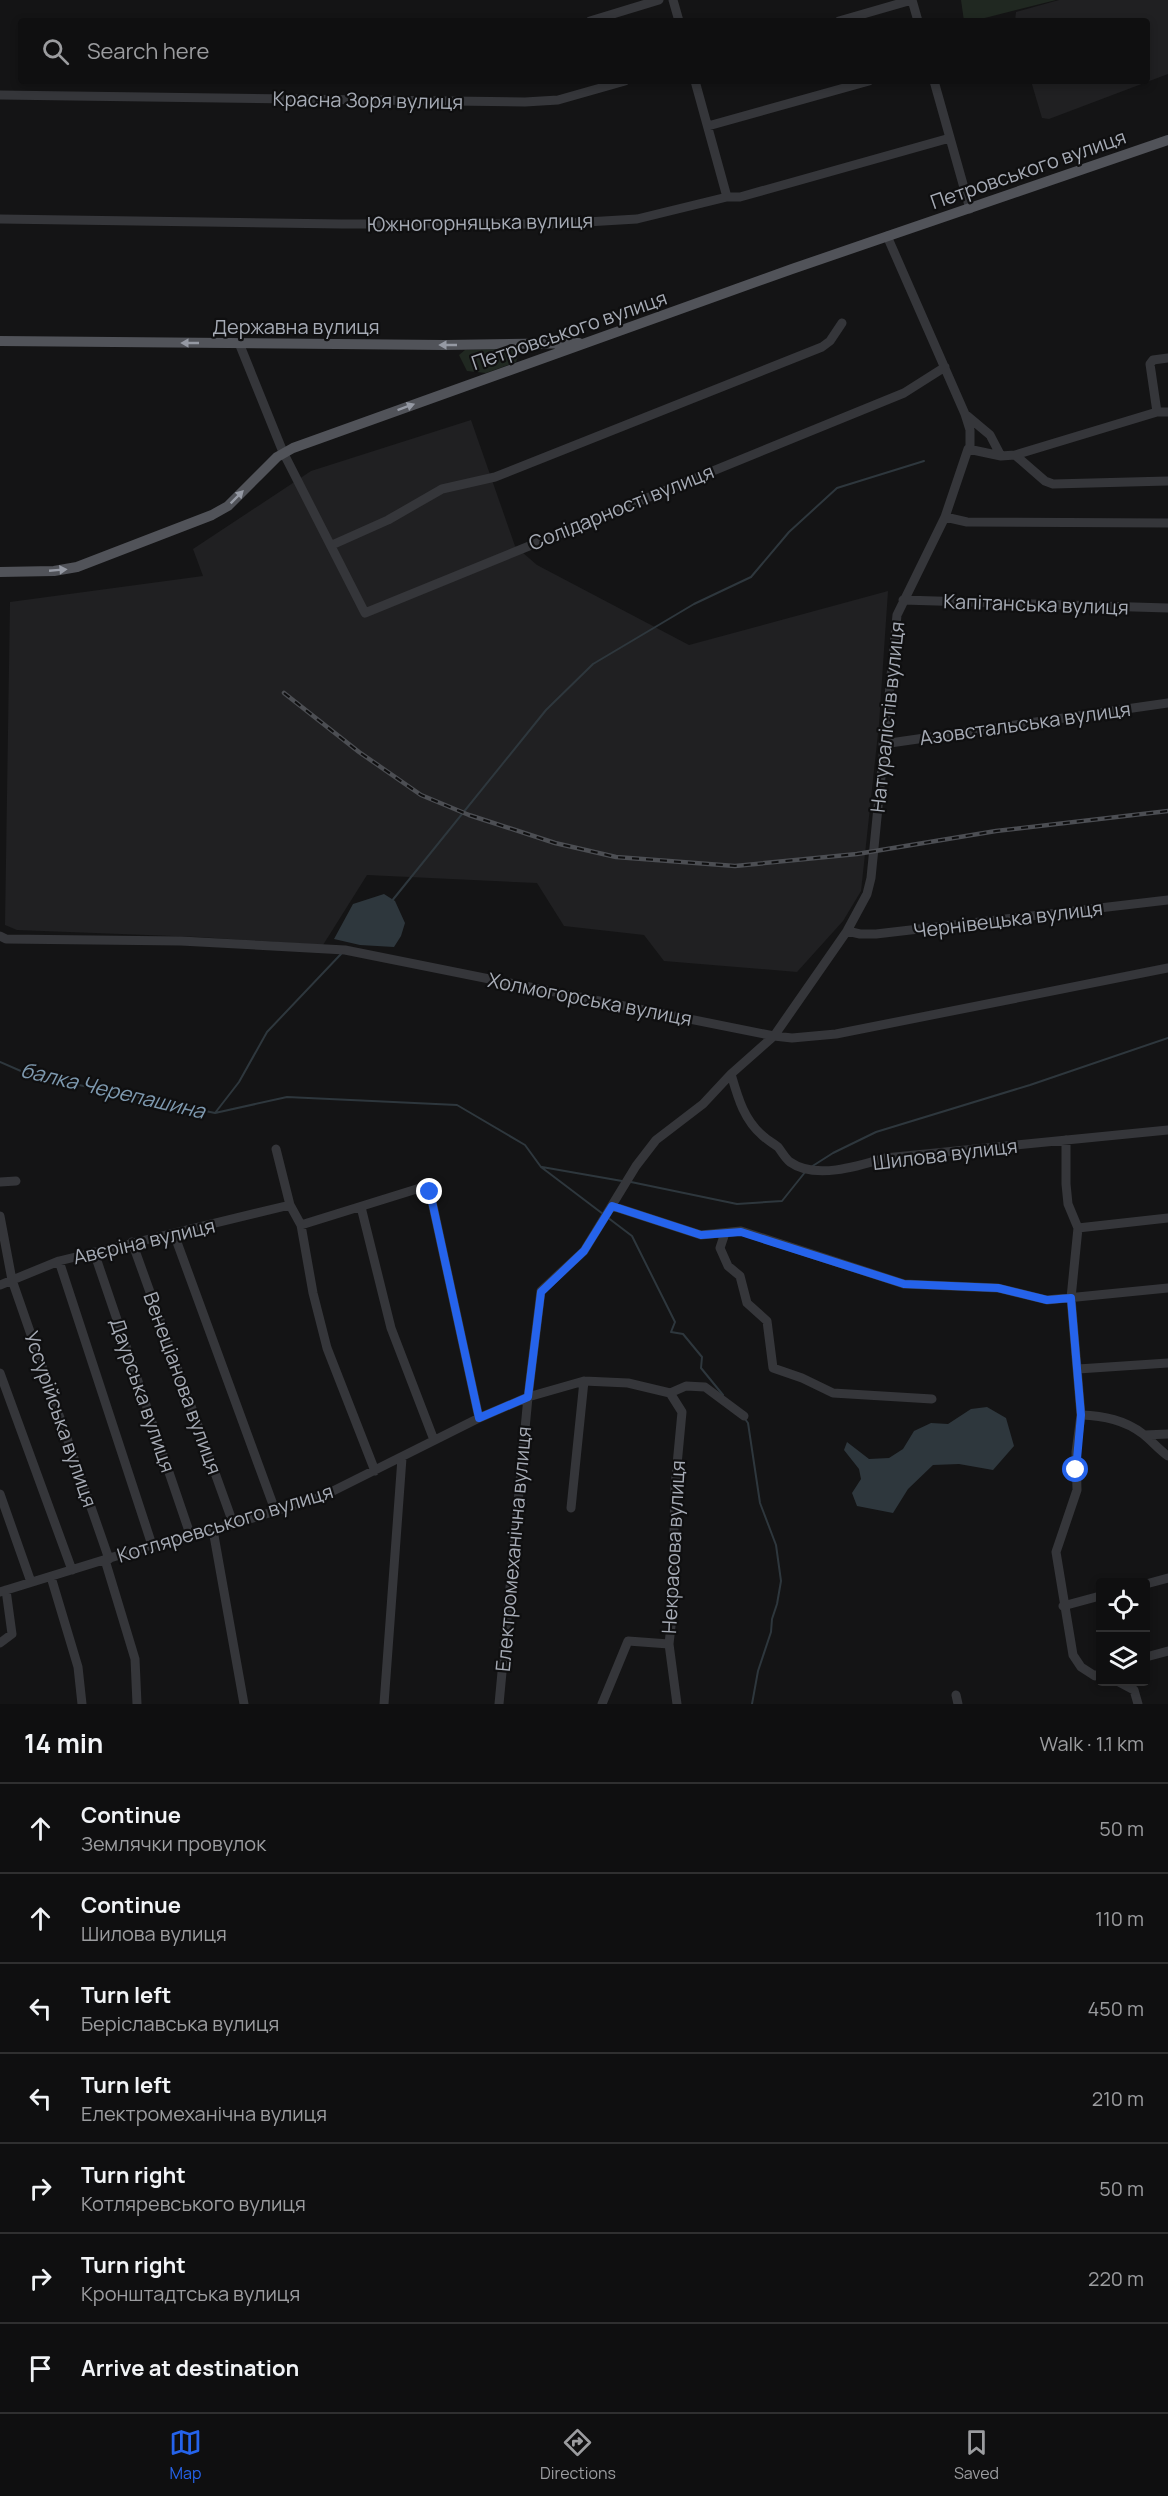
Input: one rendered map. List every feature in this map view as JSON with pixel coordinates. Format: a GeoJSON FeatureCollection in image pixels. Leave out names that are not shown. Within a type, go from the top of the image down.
{"type":"FeatureCollection","features":[{"type":"Feature","properties":{"kind":"main road","name":"Петровського вулиця"},"geometry":{"type":"LineString","coordinates":[[0,572],[62,570],[77,567],[212,515],[228,506],[283,452],[887,236],[1168,140]]}},
{"type":"Feature","properties":{"kind":"main road","name":"Державна вулиця"},"geometry":{"type":"LineString","coordinates":[[0,341],[445,345],[591,343]]}},
{"type":"Feature","properties":{"kind":"street"},"geometry":{"type":"LineString","coordinates":[[600,18],[659,0]]}},
{"type":"Feature","properties":{"kind":"street"},"geometry":{"type":"LineString","coordinates":[[673,0],[678,18]]}},
{"type":"Feature","properties":{"kind":"street"},"geometry":{"type":"LineString","coordinates":[[849,18],[912,0],[917,18]]}},
{"type":"Feature","properties":{"kind":"street","name":"Красна Зоря вулиця"},"geometry":{"type":"LineString","coordinates":[[0,95],[525,102],[558,100],[614,84]]}},
{"type":"Feature","properties":{"kind":"street"},"geometry":{"type":"LineString","coordinates":[[696,84],[728,197]]}},
{"type":"Feature","properties":{"kind":"street"},"geometry":{"type":"LineString","coordinates":[[708,126],[858,84]]}},
{"type":"Feature","properties":{"kind":"street"},"geometry":{"type":"LineString","coordinates":[[935,84],[970,209]]}},
{"type":"Feature","properties":{"kind":"street","name":"Южногорняцька вулиця"},"geometry":{"type":"LineString","coordinates":[[0,219],[318,224],[553,224],[637,219],[728,197],[740,197],[950,138]]}},
{"type":"Feature","properties":{"kind":"street","name":"Натуралістів вулиця"},"geometry":{"type":"LineString","coordinates":[[731,1074],[774,1036],[848,931],[867,894],[871,878],[897,615],[945,517],[968,449],[970,449],[970,430],[965,414],[887,236]]}},
{"type":"Feature","properties":{"kind":"street"},"geometry":{"type":"LineString","coordinates":[[332,545],[388,520],[442,489],[495,477],[822,347],[830,341],[842,323]]}},
{"type":"Feature","properties":{"kind":"street","name":"Солідарності вулиця"},"geometry":{"type":"LineString","coordinates":[[239,343],[283,452],[365,613],[904,393],[945,367]]}},
{"type":"Feature","properties":{"kind":"street"},"geometry":{"type":"LineString","coordinates":[[1156,412],[1149,368],[1153,360],[1168,358]]}},
{"type":"Feature","properties":{"kind":"street"},"geometry":{"type":"LineString","coordinates":[[968,449],[1001,456],[1015,455],[1156,412],[1168,412]]}},
{"type":"Feature","properties":{"kind":"street"},"geometry":{"type":"LineString","coordinates":[[965,414],[990,435],[1001,456]]}},
{"type":"Feature","properties":{"kind":"street"},"geometry":{"type":"LineString","coordinates":[[1015,455],[1045,481],[1053,484],[1168,481]]}},
{"type":"Feature","properties":{"kind":"street"},"geometry":{"type":"LineString","coordinates":[[945,517],[967,522],[1168,523]]}},
{"type":"Feature","properties":{"kind":"street","name":"Капітанська вулиця"},"geometry":{"type":"LineString","coordinates":[[903,600],[1168,608]]}},
{"type":"Feature","properties":{"kind":"street","name":"Азовстальська вулиця"},"geometry":{"type":"LineString","coordinates":[[883,744],[1168,703]]}},
{"type":"Feature","properties":{"kind":"street","name":"Чернівецька вулиця"},"geometry":{"type":"LineString","coordinates":[[848,931],[876,934],[1168,900]]}},
{"type":"Feature","properties":{"kind":"street","name":"Холмогорська вулиця"},"geometry":{"type":"LineString","coordinates":[[3,937],[181,941],[345,950],[792,1038],[836,1034],[1168,968]]}},
{"type":"Feature","properties":{"kind":"street","name":"Шилова вулиця"},"geometry":{"type":"LineString","coordinates":[[731,1074],[741,1107],[754,1128],[777,1146],[791,1163],[830,1171],[885,1158],[1168,1130]]}},
{"type":"Feature","properties":{"kind":"street","name":"Електромеханічна вулиця"},"geometry":{"type":"LineString","coordinates":[[499,1704],[528,1397],[541,1292],[584,1251],[636,1166],[656,1140],[703,1104],[731,1074]]}},
{"type":"Feature","properties":{"kind":"street"},"geometry":{"type":"LineString","coordinates":[[1066,1140],[1068,1204],[1078,1227],[1071,1298],[1081,1415],[1076,1452],[1077,1490],[1056,1551],[1073,1655],[1088,1673],[1096,1676]]}},
{"type":"Feature","properties":{"kind":"street"},"geometry":{"type":"LineString","coordinates":[[276,1149],[290,1205],[301,1225],[313,1293],[327,1347],[375,1471]]}},
{"type":"Feature","properties":{"kind":"street"},"geometry":{"type":"LineString","coordinates":[[0,1182],[15,1181]]}},
{"type":"Feature","properties":{"kind":"street"},"geometry":{"type":"LineString","coordinates":[[301,1225],[420,1188],[426,1188],[430,1192],[479,1418]]}},
{"type":"Feature","properties":{"kind":"street","name":"Авєріна вулиця"},"geometry":{"type":"LineString","coordinates":[[0,1285],[59,1261],[290,1205]]}},
{"type":"Feature","properties":{"kind":"street"},"geometry":{"type":"LineString","coordinates":[[612,1206],[701,1235],[741,1232],[904,1284],[998,1288],[1047,1300],[1168,1288]]}},
{"type":"Feature","properties":{"kind":"street"},"geometry":{"type":"LineString","coordinates":[[361,1207],[391,1328],[434,1440]]}},
{"type":"Feature","properties":{"kind":"street","name":"Уссурійська вулиця"},"geometry":{"type":"LineString","coordinates":[[0,1216],[12,1280],[107,1559],[135,1659],[137,1704]]}},
{"type":"Feature","properties":{"kind":"street"},"geometry":{"type":"LineString","coordinates":[[1078,1227],[1168,1218]]}},
{"type":"Feature","properties":{"kind":"street"},"geometry":{"type":"LineString","coordinates":[[725,1233],[720,1248],[728,1266],[740,1276],[747,1303],[767,1321],[773,1368],[802,1378],[833,1394],[932,1399]]}},
{"type":"Feature","properties":{"kind":"street"},"geometry":{"type":"LineString","coordinates":[[174,1234],[275,1510]]}},
{"type":"Feature","properties":{"kind":"street","name":"Венеціанова вулиця"},"geometry":{"type":"LineString","coordinates":[[132,1242],[233,1524]]}},
{"type":"Feature","properties":{"kind":"street","name":"Даурська вулиця"},"geometry":{"type":"LineString","coordinates":[[94,1252],[191,1537]]}},
{"type":"Feature","properties":{"kind":"street","name":"Даурська вулиця"},"geometry":{"type":"LineString","coordinates":[[59,1261],[152,1545]]}},
{"type":"Feature","properties":{"kind":"street"},"geometry":{"type":"LineString","coordinates":[[1078,1370],[1168,1363]]}},
{"type":"Feature","properties":{"kind":"street","name":"Уссурійська вулиця"},"geometry":{"type":"LineString","coordinates":[[0,1373],[72,1570]]}},
{"type":"Feature","properties":{"kind":"street"},"geometry":{"type":"LineString","coordinates":[[571,1508],[584,1381]]}},
{"type":"Feature","properties":{"kind":"street","name":"Котляревського вулиця"},"geometry":{"type":"LineString","coordinates":[[3,1591],[152,1545],[191,1537],[321,1497],[479,1418],[528,1397],[584,1381],[628,1383],[670,1393],[686,1386],[705,1388],[744,1416]]}},
{"type":"Feature","properties":{"kind":"street","name":"Некрасова вулиця"},"geometry":{"type":"LineString","coordinates":[[670,1393],[682,1412],[675,1486],[669,1644],[677,1704]]}},
{"type":"Feature","properties":{"kind":"street"},"geometry":{"type":"LineString","coordinates":[[1081,1415],[1100,1416],[1121,1421],[1145,1435],[1168,1456]]}},
{"type":"Feature","properties":{"kind":"street"},"geometry":{"type":"LineString","coordinates":[[1145,1435],[1168,1434]]}},
{"type":"Feature","properties":{"kind":"street"},"geometry":{"type":"LineString","coordinates":[[384,1704],[402,1458]]}},
{"type":"Feature","properties":{"kind":"street"},"geometry":{"type":"LineString","coordinates":[[0,1494],[31,1582]]}},
{"type":"Feature","properties":{"kind":"street"},"geometry":{"type":"LineString","coordinates":[[213,1530],[244,1704]]}},
{"type":"Feature","properties":{"kind":"street"},"geometry":{"type":"LineString","coordinates":[[51,1577],[78,1667],[82,1704]]}},
{"type":"Feature","properties":{"kind":"street"},"geometry":{"type":"LineString","coordinates":[[1150,1583],[1168,1578]]}},
{"type":"Feature","properties":{"kind":"street"},"geometry":{"type":"LineString","coordinates":[[0,1643],[12,1634],[3,1591]]}},
{"type":"Feature","properties":{"kind":"street"},"geometry":{"type":"LineString","coordinates":[[1064,1606],[1096,1597]]}},
{"type":"Feature","properties":{"kind":"street"},"geometry":{"type":"LineString","coordinates":[[602,1704],[628,1641],[669,1644]]}},
{"type":"Feature","properties":{"kind":"street"},"geometry":{"type":"LineString","coordinates":[[1150,1656],[1168,1651]]}},
{"type":"Feature","properties":{"kind":"street"},"geometry":{"type":"LineString","coordinates":[[1126,1686],[1134,1690],[1138,1704]]}},
{"type":"Feature","properties":{"kind":"shaded area"},"geometry":{"type":"Polygon","coordinates":[[[961,0],[1056,0],[985,18],[964,18],[961,0]]]}},
{"type":"Feature","properties":{"kind":"shaded area"},"geometry":{"type":"Polygon","coordinates":[[[1059,0],[1168,0],[1168,74],[1150,81],[1150,18],[1015,18],[1016,12],[1059,0]]]}},
{"type":"Feature","properties":{"kind":"shaded area"},"geometry":{"type":"Polygon","coordinates":[[[1032,84],[1142,84],[1049,119],[1042,118],[1032,84]]]}},
{"type":"Feature","properties":{"kind":"shaded area"},"geometry":{"type":"Polygon","coordinates":[[[513,349],[519,354],[516,362],[486,373],[467,371],[459,355],[465,350],[513,349]]]}},
{"type":"Feature","properties":{"kind":"shaded area"},"geometry":{"type":"Polygon","coordinates":[[[471,420],[515,546],[537,565],[689,645],[888,591],[879,724],[861,891],[843,921],[797,972],[664,961],[644,935],[564,926],[537,883],[367,875],[323,945],[199,937],[17,930],[5,925],[10,602],[203,576],[193,549],[311,471],[471,420]]]}},
{"type":"Feature","properties":{"kind":"shaded area"},"geometry":{"type":"Polygon","coordinates":[[[384,894],[395,901],[405,923],[394,947],[360,945],[334,939],[353,904],[384,894]]]}},
{"type":"Feature","properties":{"kind":"shaded area"},"geometry":{"type":"Polygon","coordinates":[[[987,1407],[1006,1418],[1014,1446],[993,1470],[959,1464],[933,1465],[908,1489],[893,1513],[857,1506],[852,1493],[861,1479],[859,1469],[844,1450],[847,1442],[869,1459],[889,1458],[903,1449],[914,1431],[931,1423],[948,1424],[971,1409],[987,1407]]]}},
{"type":"Feature","properties":{"kind":"waterway"},"geometry":{"type":"LineString","coordinates":[[391,902],[546,710],[593,664],[694,604],[751,577],[789,532],[837,488],[924,461]]}},
{"type":"Feature","properties":{"kind":"waterway"},"geometry":{"type":"LineString","coordinates":[[215,1113],[239,1082],[267,1032],[341,954]]}},
{"type":"Feature","properties":{"kind":"waterway"},"geometry":{"type":"LineString","coordinates":[[811,1167],[833,1153],[876,1132],[1030,1085],[1168,1038]]}},
{"type":"Feature","properties":{"kind":"waterway","name":"балка Черепашина"},"geometry":{"type":"LineString","coordinates":[[0,1062],[30,1075],[215,1113],[287,1097],[457,1105],[525,1145],[541,1167],[603,1214]]}},
{"type":"Feature","properties":{"kind":"waterway"},"geometry":{"type":"LineString","coordinates":[[542,1167],[622,1181]]}},
{"type":"Feature","properties":{"kind":"waterway"},"geometry":{"type":"LineString","coordinates":[[631,1182],[737,1204],[782,1201],[806,1171]]}},
{"type":"Feature","properties":{"kind":"waterway","name":"балка Черепашина"},"geometry":{"type":"LineString","coordinates":[[607,1217],[632,1236],[675,1322],[671,1332],[683,1334],[702,1357],[701,1368],[723,1395]]}},
{"type":"Feature","properties":{"kind":"waterway","name":"балка Черепашина"},"geometry":{"type":"LineString","coordinates":[[745,1419],[748,1423],[760,1503],[776,1545],[781,1581],[771,1632],[758,1671],[752,1704]]}},
{"type":"Feature","properties":{"kind":"railway"},"geometry":{"type":"LineString","coordinates":[[284,693],[359,752],[421,795],[469,815],[555,843],[616,857],[735,866],[857,854],[996,831],[1168,811]]}},
{"type":"Feature","properties":{"kind":"route"},"geometry":{"type":"LineString","coordinates":[[430,1192],[479,1418],[528,1397],[541,1292],[584,1251],[612,1206],[701,1235],[741,1232],[833,1259],[904,1284],[998,1288],[1047,1300],[1071,1298],[1081,1415],[1076,1470]]}}]}
